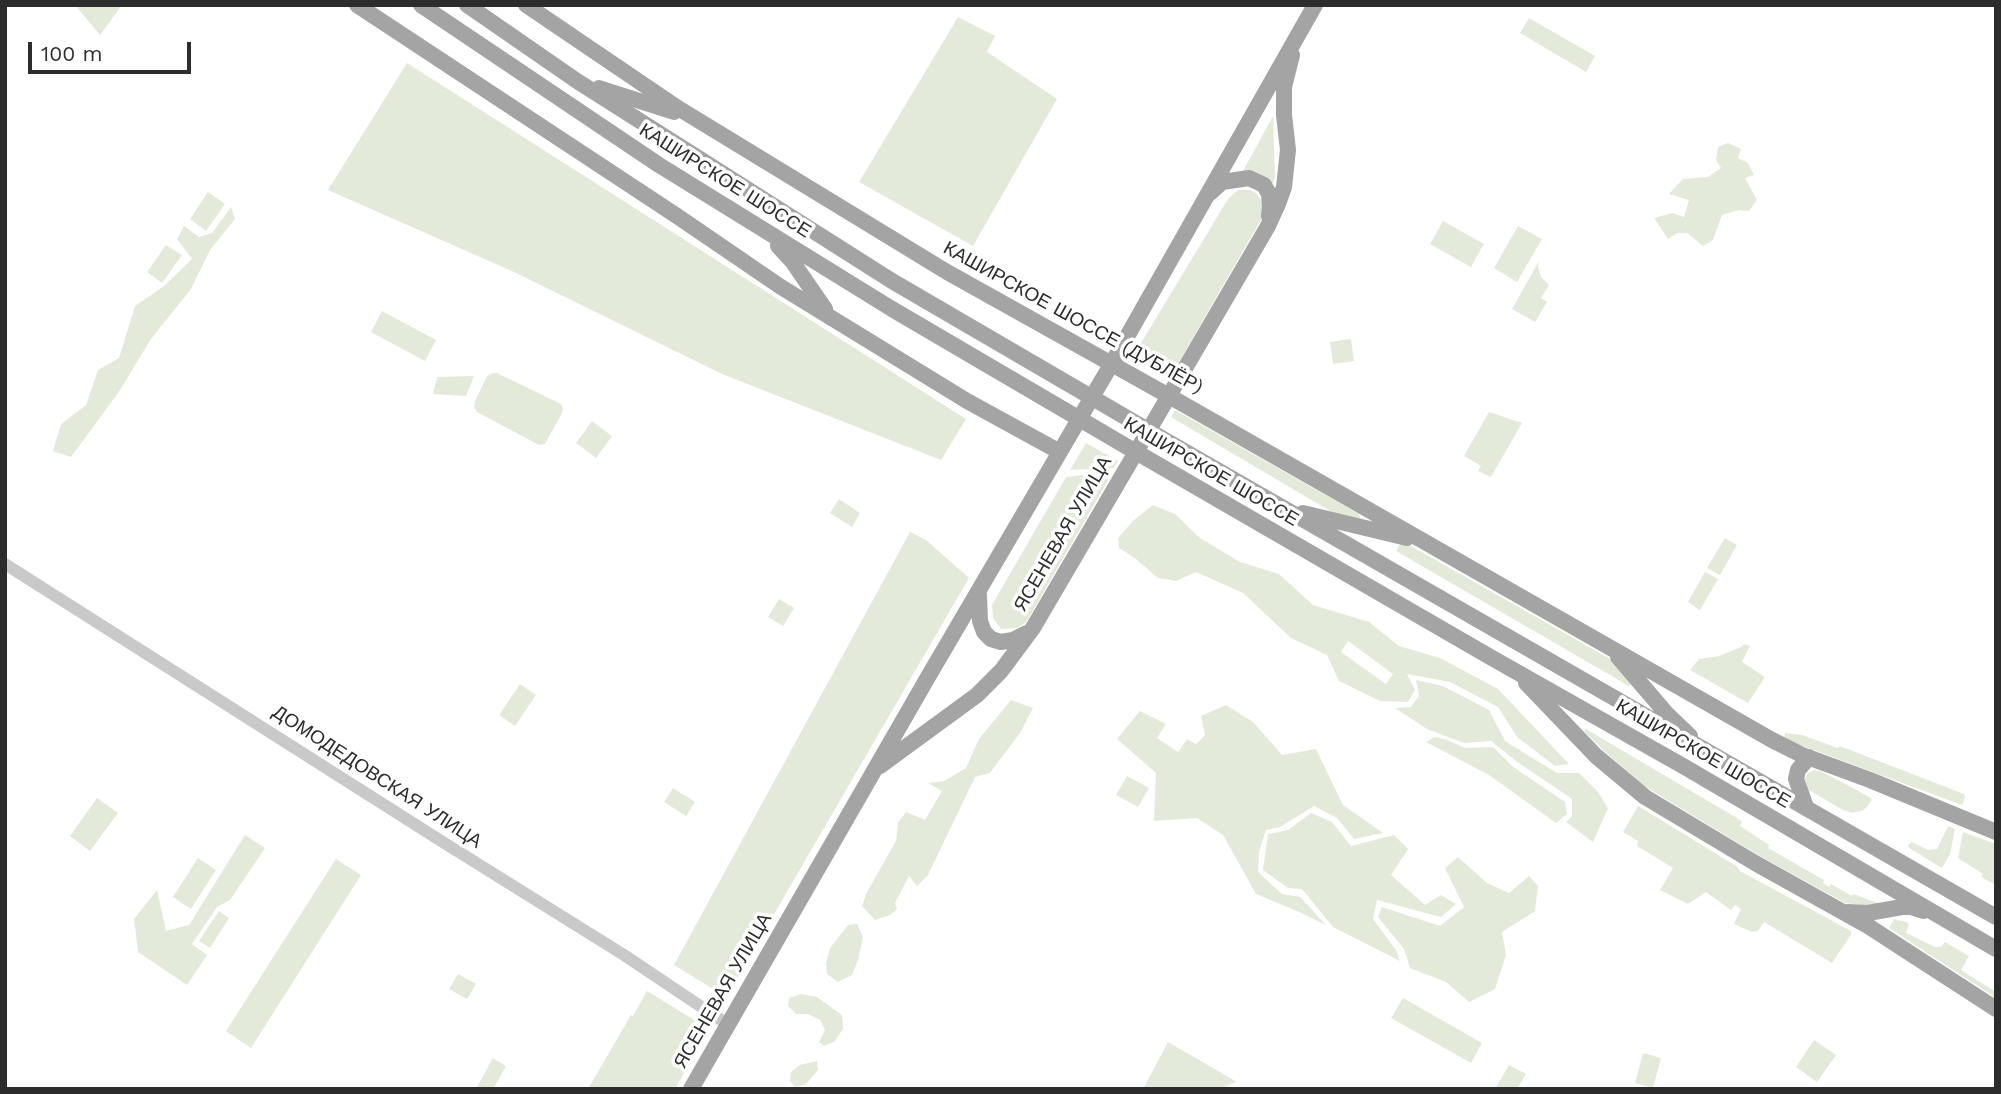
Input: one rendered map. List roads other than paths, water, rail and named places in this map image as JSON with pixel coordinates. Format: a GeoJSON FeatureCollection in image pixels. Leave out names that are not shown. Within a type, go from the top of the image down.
{"type":"FeatureCollection","features":[{"type":"Feature","properties":{"kind":"main road"},"geometry":{"type":"LineString","coordinates":[[357,5],[781,287],[967,401],[1060,452]]}},
{"type":"Feature","properties":{"kind":"main road","name":"КАШИРСКОЕ ШОССЕ"},"geometry":{"type":"LineString","coordinates":[[421,5],[659,165],[892,310],[1996,949]]}},
{"type":"Feature","properties":{"kind":"main road","name":"КАШИРСКОЕ ШОССЕ"},"geometry":{"type":"LineString","coordinates":[[467,5],[577,81],[892,281],[1148,431],[1996,917]]}},
{"type":"Feature","properties":{"kind":"main road","name":"КАШИРСКОЕ ШОССЕ (ДУБЛЁР)"},"geometry":{"type":"LineString","coordinates":[[526,5],[697,119],[947,272],[1112,363],[1782,746],[1996,832]]}},
{"type":"Feature","properties":{"kind":"main road","name":"ЯСЕНЕВАЯ УЛИЦА"},"geometry":{"type":"LineString","coordinates":[[691,1089],[1112,363],[1314,6]]}},
{"type":"Feature","properties":{"kind":"main road","name":"ЯСЕНЕВАЯ УЛИЦА"},"geometry":{"type":"LineString","coordinates":[[875,769],[977,695],[1001,671],[1033,628],[1268,226],[1284,187],[1288,150],[1284,88],[1296,38]]}},
{"type":"Feature","properties":{"kind":"main road"},"geometry":{"type":"LineString","coordinates":[[577,81],[697,119]]}},
{"type":"Feature","properties":{"kind":"main road"},"geometry":{"type":"LineString","coordinates":[[1206,196],[1222,182],[1249,178],[1264,185],[1269,194],[1268,226]]}},
{"type":"Feature","properties":{"kind":"main road"},"geometry":{"type":"LineString","coordinates":[[761,229],[792,261],[830,316]]}},
{"type":"Feature","properties":{"kind":"main road"},"geometry":{"type":"LineString","coordinates":[[1280,507],[1426,543]]}},
{"type":"Feature","properties":{"kind":"main road"},"geometry":{"type":"LineString","coordinates":[[979,592],[980,621],[984,632],[991,639],[1001,642],[1013,640],[1033,628]]}},
{"type":"Feature","properties":{"kind":"main road"},"geometry":{"type":"LineString","coordinates":[[1611,649],[1701,749]]}},
{"type":"Feature","properties":{"kind":"main road"},"geometry":{"type":"LineString","coordinates":[[1508,667],[1596,756],[1645,797],[1881,934],[1996,1009]]}},
{"type":"Feature","properties":{"kind":"main road"},"geometry":{"type":"LineString","coordinates":[[1806,807],[1796,779],[1798,770],[1809,757]]}},
{"type":"Feature","properties":{"kind":"main road"},"geometry":{"type":"LineString","coordinates":[[1836,908],[1859,913],[1911,907],[1946,919]]}},
{"type":"Feature","properties":{"kind":"street","name":"ДОМОДЕДОВСКАЯ УЛИЦА"},"geometry":{"type":"LineString","coordinates":[[5,564],[624,954],[727,1024]]}}]}
